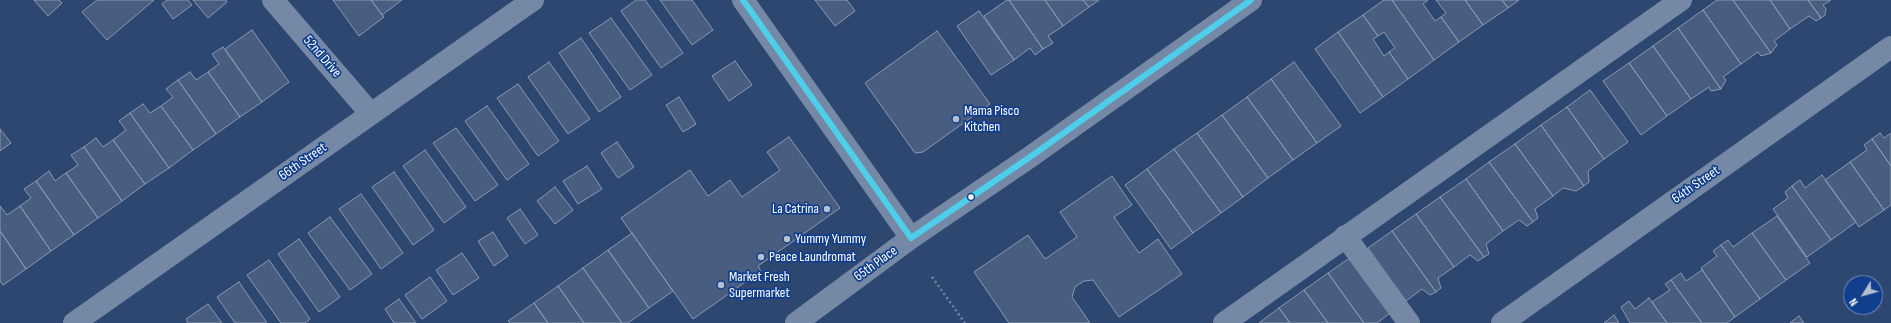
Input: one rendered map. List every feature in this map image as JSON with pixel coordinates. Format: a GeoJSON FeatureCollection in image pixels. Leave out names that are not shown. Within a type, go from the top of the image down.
{"type":"FeatureCollection","features":[{"type":"Feature","properties":{"kind":"street","name":"52nd Drive"},"geometry":{"type":"LineString","coordinates":[[273,0],[371,114]]}},
{"type":"Feature","properties":{"kind":"street","name":"66th Street"},"geometry":{"type":"LineString","coordinates":[[74,323],[533,0]]}},
{"type":"Feature","properties":{"kind":"street"},"geometry":{"type":"LineString","coordinates":[[743,0],[911,238]]}},
{"type":"Feature","properties":{"kind":"street","name":"65th Place"},"geometry":{"type":"LineString","coordinates":[[796,323],[911,238],[1030,157],[1251,0]]}},
{"type":"Feature","properties":{"kind":"street"},"geometry":{"type":"LineString","coordinates":[[1224,323],[1345,236],[1681,0]]}},
{"type":"Feature","properties":{"kind":"street","name":"64th Street"},"geometry":{"type":"LineString","coordinates":[[1502,323],[1891,47]]}},
{"type":"Feature","properties":{"kind":"street"},"geometry":{"type":"LineString","coordinates":[[1345,236],[1409,323]]}},
{"type":"Feature","properties":{"kind":"path"},"geometry":{"type":"LineString","coordinates":[[932,277],[964,323]]}},
{"type":"Feature","properties":{"kind":"building"},"geometry":{"type":"Polygon","coordinates":[[[34,0],[59,0],[62,3],[48,16],[34,0]]]}},
{"type":"Feature","properties":{"kind":"building"},"geometry":{"type":"Polygon","coordinates":[[[97,0],[154,0],[107,40],[82,12],[97,0]]]}},
{"type":"Feature","properties":{"kind":"building"},"geometry":{"type":"Polygon","coordinates":[[[167,0],[188,0],[192,5],[173,19],[162,4],[167,0]]]}},
{"type":"Feature","properties":{"kind":"building"},"geometry":{"type":"Polygon","coordinates":[[[193,0],[226,0],[227,2],[208,18],[193,0]]]}},
{"type":"Feature","properties":{"kind":"building"},"geometry":{"type":"Polygon","coordinates":[[[333,0],[371,0],[384,17],[359,36],[333,0]]]}},
{"type":"Feature","properties":{"kind":"building"},"geometry":{"type":"Polygon","coordinates":[[[371,0],[402,0],[382,15],[371,0]]]}},
{"type":"Feature","properties":{"kind":"building"},"geometry":{"type":"Polygon","coordinates":[[[636,0],[645,0],[683,53],[661,68],[621,11],[636,0]]]}},
{"type":"Feature","properties":{"kind":"building"},"geometry":{"type":"Polygon","coordinates":[[[660,0],[692,0],[713,30],[692,45],[660,0]]]}},
{"type":"Feature","properties":{"kind":"building"},"geometry":{"type":"Polygon","coordinates":[[[815,0],[847,0],[855,11],[835,26],[815,0]]]}},
{"type":"Feature","properties":{"kind":"building"},"geometry":{"type":"Polygon","coordinates":[[[1009,0],[1043,49],[1035,55],[1030,48],[1014,60],[984,16],[1009,0]]]}},
{"type":"Feature","properties":{"kind":"building"},"geometry":{"type":"Polygon","coordinates":[[[1009,0],[1045,0],[1063,26],[1048,36],[1053,43],[1043,49],[1009,0]]]}},
{"type":"Feature","properties":{"kind":"building"},"geometry":{"type":"Polygon","coordinates":[[[1045,0],[1083,0],[1089,7],[1063,26],[1045,0]]]}},
{"type":"Feature","properties":{"kind":"building"},"geometry":{"type":"Polygon","coordinates":[[[1083,0],[1099,0],[1089,7],[1083,0]]]}},
{"type":"Feature","properties":{"kind":"building"},"geometry":{"type":"Polygon","coordinates":[[[1384,0],[1392,0],[1434,60],[1408,79],[1389,52],[1395,48],[1384,32],[1378,36],[1363,15],[1384,0]]]}},
{"type":"Feature","properties":{"kind":"building"},"geometry":{"type":"Polygon","coordinates":[[[1392,0],[1428,0],[1423,4],[1435,21],[1441,17],[1459,42],[1434,60],[1392,0]]]}},
{"type":"Feature","properties":{"kind":"building"},"geometry":{"type":"Polygon","coordinates":[[[1436,0],[1465,0],[1483,25],[1459,42],[1441,17],[1446,13],[1436,0]]]}},
{"type":"Feature","properties":{"kind":"building"},"geometry":{"type":"Polygon","coordinates":[[[1465,0],[1502,0],[1508,8],[1483,25],[1465,0]]]}},
{"type":"Feature","properties":{"kind":"building"},"geometry":{"type":"Polygon","coordinates":[[[1502,0],[1519,0],[1508,8],[1502,0]]]}},
{"type":"Feature","properties":{"kind":"building"},"geometry":{"type":"Polygon","coordinates":[[[1717,0],[1733,0],[1771,53],[1761,56],[1758,52],[1741,64],[1703,10],[1717,0]]]}},
{"type":"Feature","properties":{"kind":"building"},"geometry":{"type":"Polygon","coordinates":[[[1733,0],[1770,0],[1790,29],[1774,41],[1777,45],[1771,53],[1733,0]]]}},
{"type":"Feature","properties":{"kind":"building"},"geometry":{"type":"Polygon","coordinates":[[[1770,0],[1808,0],[1821,18],[1816,21],[1809,16],[1790,29],[1770,0]]]}},
{"type":"Feature","properties":{"kind":"building"},"geometry":{"type":"Polygon","coordinates":[[[1808,0],[1831,0],[1823,5],[1826,9],[1825,15],[1821,18],[1808,0]]]}},
{"type":"Feature","properties":{"kind":"building"},"geometry":{"type":"Polygon","coordinates":[[[1703,10],[1741,64],[1723,77],[1726,80],[1721,89],[1678,28],[1703,10]]]}},
{"type":"Feature","properties":{"kind":"building"},"geometry":{"type":"Polygon","coordinates":[[[979,11],[1014,60],[991,75],[957,26],[979,11]]]}},
{"type":"Feature","properties":{"kind":"building"},"geometry":{"type":"Polygon","coordinates":[[[1363,15],[1378,36],[1373,39],[1384,56],[1389,52],[1408,79],[1383,97],[1338,32],[1363,15]]]}},
{"type":"Feature","properties":{"kind":"building"},"geometry":{"type":"Polygon","coordinates":[[[611,18],[652,75],[630,90],[589,33],[611,18]]]}},
{"type":"Feature","properties":{"kind":"building"},"geometry":{"type":"Polygon","coordinates":[[[1678,28],[1721,89],[1711,91],[1709,87],[1691,99],[1653,46],[1678,28]]]}},
{"type":"Feature","properties":{"kind":"building"},"geometry":{"type":"Polygon","coordinates":[[[252,30],[289,82],[262,102],[225,49],[252,30]]]}},
{"type":"Feature","properties":{"kind":"building"},"geometry":{"type":"Polygon","coordinates":[[[937,31],[990,104],[923,152],[915,153],[865,83],[937,31]]]}},
{"type":"Feature","properties":{"kind":"building"},"geometry":{"type":"Polygon","coordinates":[[[1338,32],[1383,97],[1360,113],[1315,49],[1338,32]]]}},
{"type":"Feature","properties":{"kind":"building"},"geometry":{"type":"Polygon","coordinates":[[[581,38],[621,97],[599,112],[559,53],[581,38]]]}},
{"type":"Feature","properties":{"kind":"building"},"geometry":{"type":"Polygon","coordinates":[[[1653,46],[1691,99],[1667,116],[1629,63],[1653,46]]]}},
{"type":"Feature","properties":{"kind":"building"},"geometry":{"type":"Polygon","coordinates":[[[223,47],[262,102],[240,117],[208,72],[219,64],[212,54],[223,47]]]}},
{"type":"Feature","properties":{"kind":"building"},"geometry":{"type":"Polygon","coordinates":[[[735,61],[752,85],[729,101],[712,76],[735,61]]]}},
{"type":"Feature","properties":{"kind":"building"},"geometry":{"type":"Polygon","coordinates":[[[549,62],[590,119],[568,134],[528,77],[549,62]]]}},
{"type":"Feature","properties":{"kind":"building"},"geometry":{"type":"Polygon","coordinates":[[[1294,62],[1341,126],[1317,143],[1271,79],[1294,62]]]}},
{"type":"Feature","properties":{"kind":"building"},"geometry":{"type":"Polygon","coordinates":[[[1629,63],[1667,116],[1641,135],[1603,81],[1629,63]]]}},
{"type":"Feature","properties":{"kind":"building"},"geometry":{"type":"Polygon","coordinates":[[[190,72],[196,80],[208,72],[240,117],[216,134],[178,80],[190,72]]]}},
{"type":"Feature","properties":{"kind":"building"},"geometry":{"type":"Polygon","coordinates":[[[1271,79],[1317,143],[1293,160],[1247,97],[1271,79]]]}},
{"type":"Feature","properties":{"kind":"building"},"geometry":{"type":"Polygon","coordinates":[[[178,80],[216,134],[193,150],[161,106],[173,97],[166,89],[178,80]]]}},
{"type":"Feature","properties":{"kind":"building"},"geometry":{"type":"Polygon","coordinates":[[[518,84],[559,141],[538,156],[497,98],[518,84]]]}},
{"type":"Feature","properties":{"kind":"building"},"geometry":{"type":"Polygon","coordinates":[[[1590,90],[1628,142],[1604,159],[1567,107],[1590,90]]]}},
{"type":"Feature","properties":{"kind":"building"},"geometry":{"type":"Polygon","coordinates":[[[679,97],[696,124],[683,132],[666,105],[679,97]]]}},
{"type":"Feature","properties":{"kind":"building"},"geometry":{"type":"Polygon","coordinates":[[[1247,97],[1293,160],[1268,178],[1222,115],[1247,97]]]}},
{"type":"Feature","properties":{"kind":"building"},"geometry":{"type":"Polygon","coordinates":[[[143,104],[150,113],[161,106],[193,150],[169,168],[130,113],[143,104]]]}},
{"type":"Feature","properties":{"kind":"building"},"geometry":{"type":"Polygon","coordinates":[[[487,106],[529,164],[507,180],[465,121],[487,106]]]}},
{"type":"Feature","properties":{"kind":"building"},"geometry":{"type":"Polygon","coordinates":[[[1567,107],[1604,159],[1588,171],[1589,182],[1584,186],[1541,125],[1567,107]]]}},
{"type":"Feature","properties":{"kind":"building"},"geometry":{"type":"Polygon","coordinates":[[[130,113],[169,168],[145,184],[113,140],[126,130],[119,121],[130,113]]]}},
{"type":"Feature","properties":{"kind":"building"},"geometry":{"type":"Polygon","coordinates":[[[1222,115],[1268,178],[1243,197],[1197,133],[1222,115]]]}},
{"type":"Feature","properties":{"kind":"building"},"geometry":{"type":"Polygon","coordinates":[[[1541,125],[1584,186],[1576,191],[1563,188],[1553,196],[1515,144],[1541,125]]]}},
{"type":"Feature","properties":{"kind":"building"},"geometry":{"type":"Polygon","coordinates":[[[456,128],[498,185],[475,201],[433,143],[456,128]]]}},
{"type":"Feature","properties":{"kind":"building"},"geometry":{"type":"Polygon","coordinates":[[[0,129],[11,143],[0,151],[0,129]]]}},
{"type":"Feature","properties":{"kind":"building"},"geometry":{"type":"Polygon","coordinates":[[[1197,133],[1243,197],[1221,213],[1174,149],[1197,133]]]}},
{"type":"Feature","properties":{"kind":"building"},"geometry":{"type":"Polygon","coordinates":[[[1880,133],[1884,138],[1891,133],[1891,166],[1872,139],[1880,133]]]}},
{"type":"Feature","properties":{"kind":"building"},"geometry":{"type":"Polygon","coordinates":[[[789,137],[840,208],[758,266],[761,271],[693,319],[621,218],[690,170],[708,196],[730,180],[742,197],[780,170],[767,152],[789,137]]]}},
{"type":"Feature","properties":{"kind":"building"},"geometry":{"type":"Polygon","coordinates":[[[96,138],[103,147],[113,140],[145,184],[122,201],[84,147],[96,138]]]}},
{"type":"Feature","properties":{"kind":"building"},"geometry":{"type":"Polygon","coordinates":[[[1872,139],[1891,166],[1891,205],[1884,210],[1850,162],[1867,150],[1864,145],[1872,139]]]}},
{"type":"Feature","properties":{"kind":"building"},"geometry":{"type":"Polygon","coordinates":[[[617,142],[634,167],[618,178],[601,153],[617,142]]]}},
{"type":"Feature","properties":{"kind":"building"},"geometry":{"type":"Polygon","coordinates":[[[1515,144],[1553,196],[1535,209],[1538,218],[1533,222],[1489,162],[1515,144]]]}},
{"type":"Feature","properties":{"kind":"building"},"geometry":{"type":"Polygon","coordinates":[[[84,147],[122,201],[98,218],[66,173],[78,165],[71,155],[84,147]]]}},
{"type":"Feature","properties":{"kind":"building"},"geometry":{"type":"Polygon","coordinates":[[[1174,149],[1221,213],[1193,233],[1147,169],[1174,149]]]}},
{"type":"Feature","properties":{"kind":"building"},"geometry":{"type":"Polygon","coordinates":[[[425,150],[466,207],[444,223],[403,166],[425,150]]]}},
{"type":"Feature","properties":{"kind":"building"},"geometry":{"type":"Polygon","coordinates":[[[1489,162],[1533,222],[1527,226],[1519,220],[1503,231],[1466,179],[1489,162]]]}},
{"type":"Feature","properties":{"kind":"building"},"geometry":{"type":"Polygon","coordinates":[[[1850,162],[1884,210],[1859,227],[1825,180],[1850,162]]]}},
{"type":"Feature","properties":{"kind":"building"},"geometry":{"type":"Polygon","coordinates":[[[587,166],[602,189],[578,204],[563,181],[587,166]]]}},
{"type":"Feature","properties":{"kind":"building"},"geometry":{"type":"Polygon","coordinates":[[[1147,169],[1193,233],[1171,249],[1125,185],[1147,169]]]}},
{"type":"Feature","properties":{"kind":"building"},"geometry":{"type":"Polygon","coordinates":[[[49,171],[55,181],[66,173],[98,218],[74,235],[36,181],[49,171]]]}},
{"type":"Feature","properties":{"kind":"building"},"geometry":{"type":"Polygon","coordinates":[[[394,172],[434,230],[413,245],[372,187],[394,172]]]}},
{"type":"Feature","properties":{"kind":"building"},"geometry":{"type":"Polygon","coordinates":[[[1822,175],[1856,222],[1831,240],[1792,186],[1800,180],[1805,188],[1822,175]]]}},
{"type":"Feature","properties":{"kind":"building"},"geometry":{"type":"Polygon","coordinates":[[[1112,176],[1132,205],[1114,217],[1139,253],[1158,239],[1182,274],[1119,317],[1093,280],[1084,281],[1075,287],[1072,297],[1090,323],[1009,323],[974,272],[1028,235],[1045,259],[1077,237],[1060,212],[1112,176]]]}},
{"type":"Feature","properties":{"kind":"building"},"geometry":{"type":"Polygon","coordinates":[[[1466,179],[1503,231],[1486,244],[1489,254],[1484,257],[1440,197],[1466,179]]]}},
{"type":"Feature","properties":{"kind":"building"},"geometry":{"type":"Polygon","coordinates":[[[36,181],[74,235],[51,251],[20,206],[31,198],[24,189],[36,181]]]}},
{"type":"Feature","properties":{"kind":"building"},"geometry":{"type":"Polygon","coordinates":[[[1792,186],[1831,240],[1807,257],[1773,209],[1788,198],[1785,192],[1792,186]]]}},
{"type":"Feature","properties":{"kind":"building"},"geometry":{"type":"Polygon","coordinates":[[[555,187],[573,210],[555,224],[537,201],[555,187]]]}},
{"type":"Feature","properties":{"kind":"building"},"geometry":{"type":"Polygon","coordinates":[[[361,194],[403,253],[381,269],[339,209],[361,194]]]}},
{"type":"Feature","properties":{"kind":"building"},"geometry":{"type":"Polygon","coordinates":[[[1440,197],[1484,257],[1478,261],[1470,255],[1454,267],[1416,214],[1440,197]]]}},
{"type":"Feature","properties":{"kind":"building"},"geometry":{"type":"Polygon","coordinates":[[[0,206],[7,215],[20,206],[51,251],[26,269],[0,231],[0,206]]]}},
{"type":"Feature","properties":{"kind":"building"},"geometry":{"type":"Polygon","coordinates":[[[520,209],[538,235],[525,244],[507,218],[520,209]]]}},
{"type":"Feature","properties":{"kind":"building"},"geometry":{"type":"Polygon","coordinates":[[[1416,214],[1454,267],[1438,278],[1441,288],[1436,292],[1392,231],[1416,214]]]}},
{"type":"Feature","properties":{"kind":"building"},"geometry":{"type":"Polygon","coordinates":[[[1777,216],[1810,263],[1786,280],[1752,233],[1777,216]]]}},
{"type":"Feature","properties":{"kind":"building"},"geometry":{"type":"Polygon","coordinates":[[[330,217],[372,274],[350,290],[308,233],[330,217]]]}},
{"type":"Feature","properties":{"kind":"building"},"geometry":{"type":"Polygon","coordinates":[[[0,231],[26,269],[3,285],[0,281],[0,231]]]}},
{"type":"Feature","properties":{"kind":"building"},"geometry":{"type":"Polygon","coordinates":[[[1392,231],[1436,292],[1430,295],[1422,289],[1406,301],[1368,248],[1392,231]]]}},
{"type":"Feature","properties":{"kind":"building"},"geometry":{"type":"Polygon","coordinates":[[[493,232],[508,256],[494,266],[478,241],[493,232]]]}},
{"type":"Feature","properties":{"kind":"building"},"geometry":{"type":"Polygon","coordinates":[[[632,233],[673,291],[649,308],[608,250],[632,233]]]}},
{"type":"Feature","properties":{"kind":"building"},"geometry":{"type":"Polygon","coordinates":[[[1752,233],[1786,280],[1760,299],[1721,245],[1728,240],[1733,247],[1752,233]]]}},
{"type":"Feature","properties":{"kind":"building"},"geometry":{"type":"Polygon","coordinates":[[[299,239],[340,297],[319,312],[278,254],[299,239]]]}},
{"type":"Feature","properties":{"kind":"building"},"geometry":{"type":"Polygon","coordinates":[[[1721,245],[1760,299],[1735,317],[1701,268],[1717,256],[1713,251],[1721,245]]]}},
{"type":"Feature","properties":{"kind":"building"},"geometry":{"type":"Polygon","coordinates":[[[608,250],[649,308],[628,323],[622,323],[583,268],[608,250]]]}},
{"type":"Feature","properties":{"kind":"building"},"geometry":{"type":"Polygon","coordinates":[[[462,253],[479,278],[453,295],[436,270],[462,253]]]}},
{"type":"Feature","properties":{"kind":"building"},"geometry":{"type":"Polygon","coordinates":[[[1354,255],[1394,310],[1377,323],[1364,323],[1328,273],[1354,255]]]}},
{"type":"Feature","properties":{"kind":"building"},"geometry":{"type":"Polygon","coordinates":[[[269,260],[310,319],[305,323],[281,323],[247,275],[269,260]]]}},
{"type":"Feature","properties":{"kind":"building"},"geometry":{"type":"Polygon","coordinates":[[[583,268],[622,323],[584,323],[558,286],[583,268]]]}},
{"type":"Feature","properties":{"kind":"building"},"geometry":{"type":"Polygon","coordinates":[[[1702,270],[1735,317],[1727,323],[1702,323],[1671,280],[1681,273],[1686,281],[1702,270]]]}},
{"type":"Feature","properties":{"kind":"building"},"geometry":{"type":"Polygon","coordinates":[[[1328,273],[1364,323],[1328,323],[1304,290],[1328,273]]]}},
{"type":"Feature","properties":{"kind":"building"},"geometry":{"type":"Polygon","coordinates":[[[430,277],[447,301],[422,319],[405,295],[430,277]]]}},
{"type":"Feature","properties":{"kind":"building"},"geometry":{"type":"Polygon","coordinates":[[[1671,280],[1702,323],[1667,323],[1652,302],[1670,290],[1665,284],[1671,280]]]}},
{"type":"Feature","properties":{"kind":"building"},"geometry":{"type":"Polygon","coordinates":[[[239,282],[267,323],[235,323],[217,297],[239,282]]]}},
{"type":"Feature","properties":{"kind":"building"},"geometry":{"type":"Polygon","coordinates":[[[558,286],[584,323],[548,323],[534,303],[558,286]]]}},
{"type":"Feature","properties":{"kind":"building"},"geometry":{"type":"Polygon","coordinates":[[[1304,290],[1328,323],[1290,323],[1279,308],[1304,290]]]}},
{"type":"Feature","properties":{"kind":"building"},"geometry":{"type":"Polygon","coordinates":[[[1649,298],[1667,323],[1630,323],[1621,307],[1629,301],[1635,309],[1649,298]]]}},
{"type":"Feature","properties":{"kind":"building"},"geometry":{"type":"Polygon","coordinates":[[[399,299],[416,323],[394,323],[385,309],[399,299]]]}},
{"type":"Feature","properties":{"kind":"building"},"geometry":{"type":"Polygon","coordinates":[[[534,303],[548,323],[510,323],[508,321],[534,303]]]}},
{"type":"Feature","properties":{"kind":"building"},"geometry":{"type":"Polygon","coordinates":[[[208,304],[222,323],[188,323],[186,319],[208,304]]]}},
{"type":"Feature","properties":{"kind":"building"},"geometry":{"type":"Polygon","coordinates":[[[1279,308],[1290,323],[1259,323],[1279,308]]]}},
{"type":"Feature","properties":{"kind":"building"},"geometry":{"type":"Polygon","coordinates":[[[1614,315],[1619,323],[1604,323],[1614,315]]]}},
{"type":"Feature","properties":{"kind":"building"},"geometry":{"type":"Polygon","coordinates":[[[1799,316],[1804,323],[1790,323],[1799,316]]]}},
{"type":"Feature","properties":{"kind":"transit line"},"geometry":{"type":"LineString","coordinates":[[743,0],[911,238]]}},
{"type":"Feature","properties":{"kind":"transit line"},"geometry":{"type":"LineString","coordinates":[[911,238],[1030,157],[1251,0]]}},
{"type":"Feature","properties":{"kind":"place","name":"Mama Pisco Kitchen"},"geometry":{"type":"Point","coordinates":[956,119]}},
{"type":"Feature","properties":{"kind":"place","name":"La Catrina"},"geometry":{"type":"Point","coordinates":[827,209]}},
{"type":"Feature","properties":{"kind":"place","name":"Yummy Yummy"},"geometry":{"type":"Point","coordinates":[787,239]}},
{"type":"Feature","properties":{"kind":"place","name":"Peace Laundromat"},"geometry":{"type":"Point","coordinates":[761,257]}},
{"type":"Feature","properties":{"kind":"place","name":"Market Fresh Supermarket"},"geometry":{"type":"Point","coordinates":[721,285]}}]}
